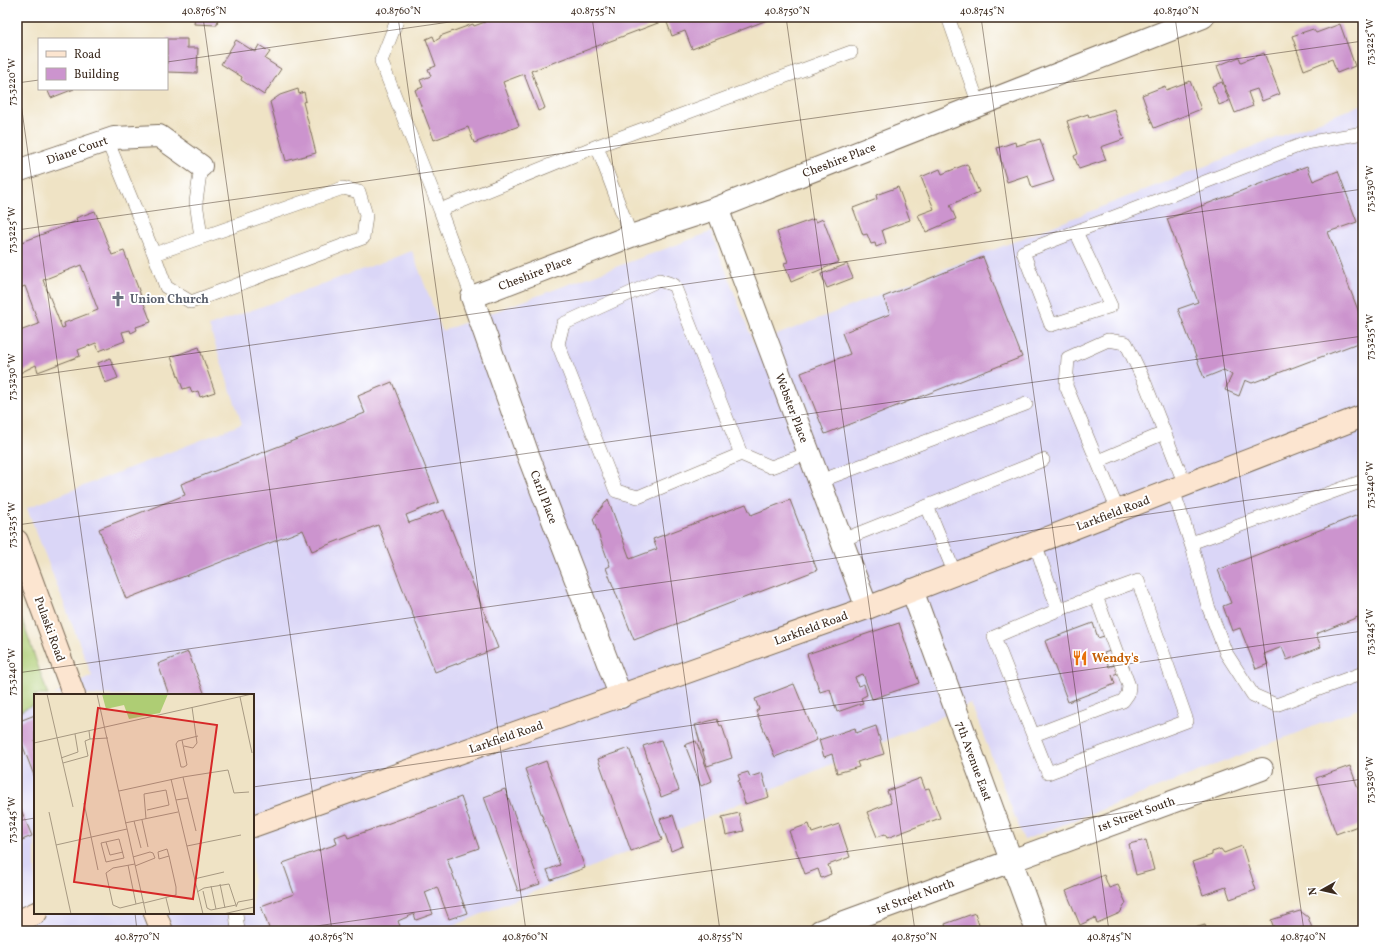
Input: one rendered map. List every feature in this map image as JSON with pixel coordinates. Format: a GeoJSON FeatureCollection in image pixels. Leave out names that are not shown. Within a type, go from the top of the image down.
{"type":"FeatureCollection","features":[{"type":"Feature","properties":{"kind":"main road","name":"Larkfield Road"},"geometry":{"type":"LineString","coordinates":[[254,826],[622,697],[867,608],[1363,416]]}},
{"type":"Feature","properties":{"kind":"main road","name":"Pulaski Road"},"geometry":{"type":"LineString","coordinates":[[17,541],[74,694]]}},
{"type":"Feature","properties":{"kind":"main road"},"geometry":{"type":"LineString","coordinates":[[17,922],[34,914]]}},
{"type":"Feature","properties":{"kind":"main road"},"geometry":{"type":"LineString","coordinates":[[155,914],[162,931]]}},
{"type":"Feature","properties":{"kind":"street","name":"Cheshire Place"},"geometry":{"type":"LineString","coordinates":[[472,297],[631,236],[717,208],[1203,17]]}},
{"type":"Feature","properties":{"kind":"street","name":"Diane Court"},"geometry":{"type":"LineString","coordinates":[[17,171],[114,138],[158,136],[201,166]]}},
{"type":"Feature","properties":{"kind":"street","name":"Webster Place"},"geometry":{"type":"LineString","coordinates":[[717,208],[867,608]]}},
{"type":"Feature","properties":{"kind":"street","name":"Carll Place"},"geometry":{"type":"LineString","coordinates":[[472,297],[528,455],[622,697]]}},
{"type":"Feature","properties":{"kind":"street","name":"7th Avenue East"},"geometry":{"type":"LineString","coordinates":[[912,590],[1037,931]]}},
{"type":"Feature","properties":{"kind":"street","name":"1st Street South"},"geometry":{"type":"LineString","coordinates":[[1011,860],[1262,769]]}},
{"type":"Feature","properties":{"kind":"street","name":"1st Street North"},"geometry":{"type":"LineString","coordinates":[[820,931],[1011,860]]}},
{"type":"Feature","properties":{"kind":"lane"},"geometry":{"type":"LineString","coordinates":[[394,17],[396,22],[381,61],[440,210],[472,297]]}},
{"type":"Feature","properties":{"kind":"lane"},"geometry":{"type":"LineString","coordinates":[[948,17],[979,105]]}},
{"type":"Feature","properties":{"kind":"lane"},"geometry":{"type":"LineString","coordinates":[[440,210],[597,146],[851,52]]}},
{"type":"Feature","properties":{"kind":"lane"},"geometry":{"type":"LineString","coordinates":[[1076,232],[1111,306],[1051,325],[1023,252],[1306,143],[1363,133]]}},
{"type":"Feature","properties":{"kind":"lane"},"geometry":{"type":"LineString","coordinates":[[107,140],[166,287],[191,302],[363,238],[366,216],[358,192],[343,188],[154,254]]}},
{"type":"Feature","properties":{"kind":"lane"},"geometry":{"type":"LineString","coordinates":[[597,146],[631,236]]}},
{"type":"Feature","properties":{"kind":"lane"},"geometry":{"type":"LineString","coordinates":[[201,166],[196,202],[201,237]]}},
{"type":"Feature","properties":{"kind":"lane"},"geometry":{"type":"LineString","coordinates":[[741,454],[638,497],[616,492],[558,344],[563,324],[659,280],[674,285],[741,454],[771,467],[809,453]]}},
{"type":"Feature","properties":{"kind":"lane"},"geometry":{"type":"LineString","coordinates":[[1118,511],[1066,386],[1068,358],[1108,340],[1126,343],[1145,383],[1164,433],[1179,487],[1191,542],[1208,606],[1226,653],[1253,695],[1276,705],[1363,672]]}},
{"type":"Feature","properties":{"kind":"lane"},"geometry":{"type":"LineString","coordinates":[[820,481],[1026,404]]}},
{"type":"Feature","properties":{"kind":"lane"},"geometry":{"type":"LineString","coordinates":[[1098,461],[1164,433]]}},
{"type":"Feature","properties":{"kind":"lane"},"geometry":{"type":"LineString","coordinates":[[842,540],[1043,460]]}},
{"type":"Feature","properties":{"kind":"lane"},"geometry":{"type":"LineString","coordinates":[[1191,542],[1363,481]]}},
{"type":"Feature","properties":{"kind":"lane"},"geometry":{"type":"LineString","coordinates":[[927,506],[955,574]]}},
{"type":"Feature","properties":{"kind":"lane"},"geometry":{"type":"LineString","coordinates":[[1035,543],[1058,610]]}},
{"type":"Feature","properties":{"kind":"lane"},"geometry":{"type":"LineString","coordinates":[[1138,581],[1187,721],[1048,773],[994,637],[1096,596],[1138,581]]}},
{"type":"Feature","properties":{"kind":"lane"},"geometry":{"type":"LineString","coordinates":[[1034,735],[1123,701],[1128,694],[1128,681],[1096,596]]}},
{"type":"Feature","properties":{"kind":"lane"},"geometry":{"type":"LineString","coordinates":[[236,914],[238,931]]}},
{"type":"Feature","properties":{"kind":"shaded area"},"geometry":{"type":"Polygon","coordinates":[[[1363,104],[1363,707],[1024,840],[971,704],[442,931],[17,931],[17,713],[34,704],[34,914],[254,914],[254,694],[56,694],[92,676],[27,508],[242,424],[209,326],[412,251],[442,331],[711,232],[754,344],[1363,104]]]}},
{"type":"Feature","properties":{"kind":"green space"},"geometry":{"type":"Polygon","coordinates":[[[17,605],[48,694],[34,694],[34,704],[17,713],[17,605]]]}},
{"type":"Feature","properties":{"kind":"building"},"geometry":{"type":"Polygon","coordinates":[[[195,17],[218,17],[217,25],[194,24],[195,17]]]}},
{"type":"Feature","properties":{"kind":"building"},"geometry":{"type":"Polygon","coordinates":[[[483,17],[775,17],[692,49],[685,31],[672,36],[666,20],[531,71],[545,108],[538,111],[524,74],[503,82],[519,126],[474,143],[468,127],[434,140],[415,90],[423,87],[420,80],[431,76],[428,69],[436,66],[426,39],[433,36],[435,41],[440,38],[440,36],[473,24],[474,26],[485,22],[483,17]]]}},
{"type":"Feature","properties":{"kind":"building"},"geometry":{"type":"Polygon","coordinates":[[[1340,24],[1355,66],[1337,73],[1332,59],[1304,70],[1292,36],[1313,29],[1316,33],[1340,24]]]}},
{"type":"Feature","properties":{"kind":"building"},"geometry":{"type":"Polygon","coordinates":[[[168,39],[187,39],[187,48],[198,48],[197,73],[168,72],[168,39]]]}},
{"type":"Feature","properties":{"kind":"building"},"geometry":{"type":"Polygon","coordinates":[[[236,40],[255,52],[259,45],[270,52],[265,59],[281,69],[264,95],[241,80],[242,77],[221,64],[236,40]]]}},
{"type":"Feature","properties":{"kind":"building"},"geometry":{"type":"Polygon","coordinates":[[[1264,53],[1280,94],[1262,101],[1257,89],[1248,92],[1253,106],[1235,113],[1217,66],[1239,57],[1241,62],[1264,53]]]}},
{"type":"Feature","properties":{"kind":"building"},"geometry":{"type":"Polygon","coordinates":[[[1190,81],[1201,109],[1154,128],[1142,95],[1165,86],[1166,90],[1190,81]]]}},
{"type":"Feature","properties":{"kind":"building"},"geometry":{"type":"Polygon","coordinates":[[[1222,82],[1229,101],[1219,105],[1212,86],[1222,82]]]}},
{"type":"Feature","properties":{"kind":"building"},"geometry":{"type":"Polygon","coordinates":[[[298,89],[299,94],[304,92],[306,101],[303,102],[316,153],[286,161],[270,102],[280,95],[298,89]]]}},
{"type":"Feature","properties":{"kind":"building"},"geometry":{"type":"Polygon","coordinates":[[[47,90],[71,90],[51,98],[47,90]]]}},
{"type":"Feature","properties":{"kind":"building"},"geometry":{"type":"Polygon","coordinates":[[[1114,109],[1124,139],[1101,147],[1106,160],[1079,169],[1074,156],[1078,154],[1067,121],[1088,114],[1089,117],[1114,109]]]}},
{"type":"Feature","properties":{"kind":"building"},"geometry":{"type":"Polygon","coordinates":[[[1040,139],[1054,181],[1032,188],[1028,175],[1007,182],[997,148],[1015,142],[1016,146],[1040,139]]]}},
{"type":"Feature","properties":{"kind":"building"},"geometry":{"type":"Polygon","coordinates":[[[967,164],[979,192],[950,205],[956,219],[926,232],[918,215],[934,209],[921,177],[940,169],[942,174],[967,164]]]}},
{"type":"Feature","properties":{"kind":"building"},"geometry":{"type":"Polygon","coordinates":[[[1307,166],[1313,181],[1338,171],[1357,222],[1328,232],[1363,323],[1363,341],[1252,383],[1245,380],[1239,396],[1225,390],[1232,375],[1224,370],[1204,378],[1178,309],[1198,302],[1167,219],[1307,166]]]}},
{"type":"Feature","properties":{"kind":"building"},"geometry":{"type":"Polygon","coordinates":[[[898,187],[910,220],[882,230],[886,243],[876,247],[875,243],[871,244],[867,234],[863,235],[853,208],[877,199],[876,195],[898,187]]]}},
{"type":"Feature","properties":{"kind":"building","name":"Union Church"},"geometry":{"type":"Polygon","coordinates":[[[95,211],[112,255],[124,251],[151,322],[136,327],[137,330],[131,333],[130,330],[122,332],[125,341],[99,351],[96,343],[78,350],[80,356],[38,372],[36,365],[20,373],[17,365],[20,364],[17,355],[17,332],[39,324],[25,286],[17,289],[17,244],[77,221],[76,218],[95,211]],[[81,265],[43,280],[62,328],[65,327],[64,323],[98,310],[81,265]]]}},
{"type":"Feature","properties":{"kind":"building"},"geometry":{"type":"Polygon","coordinates":[[[814,219],[816,222],[823,219],[839,262],[791,282],[784,263],[788,262],[777,232],[814,219]]]}},
{"type":"Feature","properties":{"kind":"building"},"geometry":{"type":"Polygon","coordinates":[[[983,257],[1022,357],[825,434],[801,373],[850,354],[842,333],[890,314],[883,297],[983,257]]]}},
{"type":"Feature","properties":{"kind":"building"},"geometry":{"type":"Polygon","coordinates":[[[847,264],[853,278],[827,288],[821,274],[847,264]]]}},
{"type":"Feature","properties":{"kind":"building"},"geometry":{"type":"Polygon","coordinates":[[[199,347],[215,392],[200,397],[198,391],[192,393],[190,387],[183,389],[171,357],[199,347]]]}},
{"type":"Feature","properties":{"kind":"building"},"geometry":{"type":"Polygon","coordinates":[[[110,358],[118,378],[105,383],[98,363],[110,358]]]}},
{"type":"Feature","properties":{"kind":"building"},"geometry":{"type":"Polygon","coordinates":[[[392,382],[439,502],[406,515],[409,523],[444,510],[498,648],[435,672],[378,525],[312,551],[303,530],[126,599],[99,529],[185,495],[181,484],[365,413],[358,396],[392,382]]]}},
{"type":"Feature","properties":{"kind":"building"},"geometry":{"type":"Polygon","coordinates":[[[608,499],[630,559],[657,549],[653,539],[746,504],[751,515],[790,500],[817,570],[634,640],[606,568],[610,566],[593,519],[608,499]]]}},
{"type":"Feature","properties":{"kind":"building"},"geometry":{"type":"Polygon","coordinates":[[[1363,513],[1363,615],[1316,634],[1321,647],[1287,660],[1282,647],[1264,654],[1268,664],[1256,669],[1240,628],[1232,631],[1223,606],[1231,603],[1218,570],[1363,513]]]}},
{"type":"Feature","properties":{"kind":"building"},"geometry":{"type":"Polygon","coordinates":[[[899,623],[919,683],[872,699],[863,674],[855,677],[858,686],[864,684],[867,695],[861,698],[863,703],[837,712],[830,689],[820,692],[807,654],[899,623]]]}},
{"type":"Feature","properties":{"kind":"building"},"geometry":{"type":"Polygon","coordinates":[[[1093,623],[1098,638],[1104,636],[1110,651],[1104,653],[1109,667],[1115,665],[1118,673],[1112,675],[1115,684],[1068,702],[1045,641],[1093,623]]]}},
{"type":"Feature","properties":{"kind":"building"},"geometry":{"type":"Polygon","coordinates":[[[188,652],[205,694],[169,694],[158,664],[188,652]]]}},
{"type":"Feature","properties":{"kind":"building"},"geometry":{"type":"Polygon","coordinates":[[[794,684],[817,740],[775,757],[756,711],[759,709],[755,699],[794,684]]]}},
{"type":"Feature","properties":{"kind":"building"},"geometry":{"type":"Polygon","coordinates":[[[34,715],[34,775],[17,731],[17,722],[34,715]]]}},
{"type":"Feature","properties":{"kind":"building"},"geometry":{"type":"Polygon","coordinates":[[[717,719],[720,726],[722,725],[732,758],[707,766],[695,725],[717,719]]]}},
{"type":"Feature","properties":{"kind":"building"},"geometry":{"type":"Polygon","coordinates":[[[876,726],[884,754],[857,762],[859,767],[837,773],[832,754],[824,757],[819,740],[855,728],[856,733],[876,726]]]}},
{"type":"Feature","properties":{"kind":"building"},"geometry":{"type":"Polygon","coordinates":[[[661,740],[679,790],[661,797],[643,746],[661,740]]]}},
{"type":"Feature","properties":{"kind":"building"},"geometry":{"type":"Polygon","coordinates":[[[696,741],[712,781],[701,786],[685,745],[696,741]]]}},
{"type":"Feature","properties":{"kind":"building"},"geometry":{"type":"Polygon","coordinates":[[[629,748],[662,840],[631,851],[598,759],[629,748]]]}},
{"type":"Feature","properties":{"kind":"building"},"geometry":{"type":"Polygon","coordinates":[[[546,761],[585,868],[551,880],[547,870],[560,865],[525,769],[546,761]]]}},
{"type":"Feature","properties":{"kind":"building"},"geometry":{"type":"Polygon","coordinates":[[[1350,766],[1363,802],[1363,824],[1336,834],[1316,778],[1350,766]]]}},
{"type":"Feature","properties":{"kind":"building"},"geometry":{"type":"Polygon","coordinates":[[[748,772],[750,777],[762,773],[769,797],[745,804],[738,781],[740,780],[738,775],[748,772]]]}},
{"type":"Feature","properties":{"kind":"building"},"geometry":{"type":"Polygon","coordinates":[[[921,778],[925,789],[929,788],[940,818],[887,838],[885,834],[877,837],[867,812],[891,803],[887,791],[921,778]]]}},
{"type":"Feature","properties":{"kind":"building"},"geometry":{"type":"Polygon","coordinates":[[[505,789],[540,884],[518,891],[484,797],[505,789]]]}},
{"type":"Feature","properties":{"kind":"building"},"geometry":{"type":"Polygon","coordinates":[[[461,797],[479,848],[447,859],[467,913],[449,919],[437,887],[425,892],[433,914],[416,920],[414,914],[398,921],[401,929],[397,931],[270,931],[261,906],[294,894],[283,863],[337,844],[335,837],[346,833],[348,838],[461,797]]]}},
{"type":"Feature","properties":{"kind":"building"},"geometry":{"type":"Polygon","coordinates":[[[17,800],[32,836],[17,842],[17,800]]]}},
{"type":"Feature","properties":{"kind":"building"},"geometry":{"type":"Polygon","coordinates":[[[739,813],[744,831],[726,835],[722,817],[739,813]]]}},
{"type":"Feature","properties":{"kind":"building"},"geometry":{"type":"Polygon","coordinates":[[[673,815],[683,846],[671,851],[660,819],[673,815]]]}},
{"type":"Feature","properties":{"kind":"building"},"geometry":{"type":"Polygon","coordinates":[[[809,824],[812,833],[839,824],[850,857],[828,865],[831,874],[821,878],[818,869],[805,874],[789,831],[809,824]]]}},
{"type":"Feature","properties":{"kind":"building"},"geometry":{"type":"Polygon","coordinates":[[[1146,840],[1154,870],[1136,875],[1129,844],[1146,840]]]}},
{"type":"Feature","properties":{"kind":"building"},"geometry":{"type":"Polygon","coordinates":[[[1242,846],[1256,890],[1230,899],[1226,887],[1203,895],[1192,862],[1212,855],[1212,852],[1221,849],[1224,853],[1242,846]]]}},
{"type":"Feature","properties":{"kind":"building"},"geometry":{"type":"Polygon","coordinates":[[[1104,875],[1109,888],[1118,885],[1126,903],[1120,913],[1097,923],[1095,918],[1080,925],[1066,891],[1104,875]]]}},
{"type":"Feature","properties":{"kind":"building"},"geometry":{"type":"Polygon","coordinates":[[[1300,911],[1308,917],[1313,931],[1275,931],[1271,920],[1300,911]]]}},
{"type":"Feature","properties":{"kind":"building"},"geometry":{"type":"Polygon","coordinates":[[[975,913],[981,931],[947,931],[945,924],[975,913]]]}},
{"type":"Feature","properties":{"kind":"building"},"geometry":{"type":"Polygon","coordinates":[[[1205,925],[1207,931],[1192,931],[1191,929],[1205,925]]]}},
{"type":"Feature","properties":{"kind":"place","name":"Union Church"},"geometry":{"type":"Point","coordinates":[118,299]}},
{"type":"Feature","properties":{"kind":"place","name":"Wendy's"},"geometry":{"type":"Point","coordinates":[1080,658]}}]}
